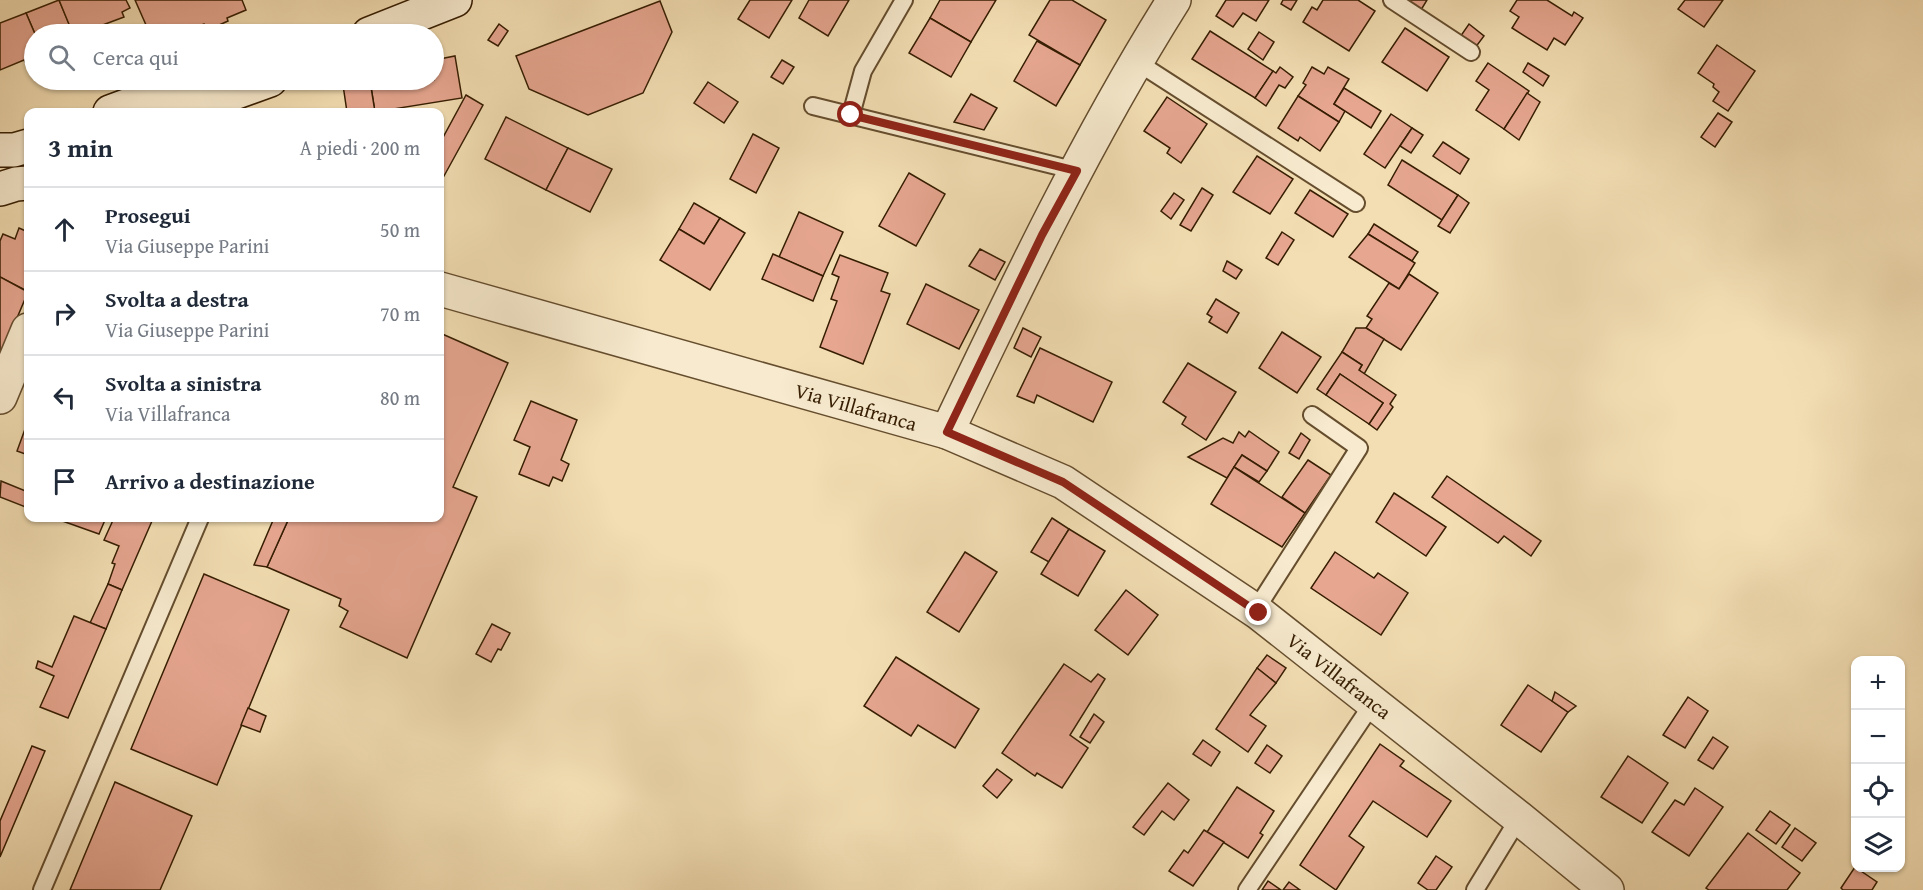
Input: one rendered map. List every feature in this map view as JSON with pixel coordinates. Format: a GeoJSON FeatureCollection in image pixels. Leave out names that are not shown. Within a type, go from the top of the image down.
{"type":"FeatureCollection","features":[{"type":"Feature","properties":{"kind":"street"},"geometry":{"type":"LineString","coordinates":[[394,24],[455,0]]}},
{"type":"Feature","properties":{"kind":"street"},"geometry":{"type":"LineString","coordinates":[[947,432],[1042,235],[1137,62],[1174,0]]}},
{"type":"Feature","properties":{"kind":"street"},"geometry":{"type":"LineString","coordinates":[[121,108],[171,90]]}},
{"type":"Feature","properties":{"kind":"street"},"geometry":{"type":"LineString","coordinates":[[192,108],[242,90]]}},
{"type":"Feature","properties":{"kind":"street"},"geometry":{"type":"LineString","coordinates":[[0,150],[24,147]]}},
{"type":"Feature","properties":{"kind":"street"},"geometry":{"type":"LineString","coordinates":[[0,189],[24,183]]}},
{"type":"Feature","properties":{"kind":"street","name":"Via Villafranca"},"geometry":{"type":"LineString","coordinates":[[444,290],[947,432],[1063,482],[1255,611],[1607,890]]}},
{"type":"Feature","properties":{"kind":"street"},"geometry":{"type":"LineString","coordinates":[[0,397],[24,340]]}},
{"type":"Feature","properties":{"kind":"lane"},"geometry":{"type":"LineString","coordinates":[[851,115],[863,71],[904,0]]}},
{"type":"Feature","properties":{"kind":"lane"},"geometry":{"type":"LineString","coordinates":[[1392,0],[1471,52]]}},
{"type":"Feature","properties":{"kind":"lane"},"geometry":{"type":"LineString","coordinates":[[1137,62],[1356,203]]}},
{"type":"Feature","properties":{"kind":"lane"},"geometry":{"type":"LineString","coordinates":[[813,106],[1077,171]]}},
{"type":"Feature","properties":{"kind":"lane"},"geometry":{"type":"LineString","coordinates":[[1255,611],[1359,448],[1312,415]]}},
{"type":"Feature","properties":{"kind":"lane"},"geometry":{"type":"LineString","coordinates":[[42,890],[198,522]]}},
{"type":"Feature","properties":{"kind":"lane"},"geometry":{"type":"LineString","coordinates":[[1247,890],[1373,704]]}},
{"type":"Feature","properties":{"kind":"lane"},"geometry":{"type":"LineString","coordinates":[[1475,890],[1519,818]]}},
{"type":"Feature","properties":{"kind":"building"},"geometry":{"type":"Polygon","coordinates":[[[59,0],[69,24],[31,24],[26,13],[59,0]]]}},
{"type":"Feature","properties":{"kind":"building"},"geometry":{"type":"Polygon","coordinates":[[[59,0],[126,0],[130,8],[122,12],[124,17],[105,24],[69,24],[59,0]]]}},
{"type":"Feature","properties":{"kind":"building"},"geometry":{"type":"Polygon","coordinates":[[[135,0],[242,0],[246,10],[227,18],[228,21],[221,24],[146,24],[135,0]]]}},
{"type":"Feature","properties":{"kind":"building"},"geometry":{"type":"Polygon","coordinates":[[[750,0],[792,0],[769,38],[738,19],[750,0]]]}},
{"type":"Feature","properties":{"kind":"building"},"geometry":{"type":"Polygon","coordinates":[[[809,0],[849,0],[828,36],[799,18],[809,0]]]}},
{"type":"Feature","properties":{"kind":"building"},"geometry":{"type":"Polygon","coordinates":[[[940,0],[996,0],[971,42],[930,18],[940,0]]]}},
{"type":"Feature","properties":{"kind":"building"},"geometry":{"type":"Polygon","coordinates":[[[1050,0],[1072,0],[1106,20],[1080,65],[1029,35],[1050,0]]]}},
{"type":"Feature","properties":{"kind":"building"},"geometry":{"type":"Polygon","coordinates":[[[1226,0],[1269,0],[1256,21],[1243,13],[1233,27],[1216,16],[1226,0]]]}},
{"type":"Feature","properties":{"kind":"building"},"geometry":{"type":"Polygon","coordinates":[[[1283,0],[1297,0],[1291,10],[1281,4],[1283,0]]]}},
{"type":"Feature","properties":{"kind":"building"},"geometry":{"type":"Polygon","coordinates":[[[1323,0],[1358,0],[1375,11],[1349,51],[1303,22],[1312,7],[1317,10],[1323,0]]]}},
{"type":"Feature","properties":{"kind":"building"},"geometry":{"type":"Polygon","coordinates":[[[1406,0],[1427,0],[1421,10],[1406,0]]]}},
{"type":"Feature","properties":{"kind":"building"},"geometry":{"type":"Polygon","coordinates":[[[1517,0],[1547,0],[1572,16],[1574,12],[1583,18],[1565,45],[1554,38],[1547,50],[1512,28],[1519,17],[1510,11],[1517,0]]]}},
{"type":"Feature","properties":{"kind":"building"},"geometry":{"type":"Polygon","coordinates":[[[1685,0],[1723,0],[1704,27],[1678,9],[1685,0]]]}},
{"type":"Feature","properties":{"kind":"building"},"geometry":{"type":"Polygon","coordinates":[[[660,1],[672,32],[643,93],[588,115],[529,89],[516,56],[660,1]]]}},
{"type":"Feature","properties":{"kind":"building"},"geometry":{"type":"Polygon","coordinates":[[[26,13],[31,24],[24,24],[24,60],[0,70],[0,23],[26,13]]]}},
{"type":"Feature","properties":{"kind":"building"},"geometry":{"type":"Polygon","coordinates":[[[930,18],[971,42],[951,77],[909,53],[930,18]]]}},
{"type":"Feature","properties":{"kind":"building"},"geometry":{"type":"Polygon","coordinates":[[[499,24],[508,31],[498,46],[488,40],[499,24]]]}},
{"type":"Feature","properties":{"kind":"building"},"geometry":{"type":"Polygon","coordinates":[[[1469,24],[1484,36],[1475,48],[1460,37],[1469,24]]]}},
{"type":"Feature","properties":{"kind":"building"},"geometry":{"type":"Polygon","coordinates":[[[1405,28],[1449,57],[1427,91],[1382,62],[1405,28]]]}},
{"type":"Feature","properties":{"kind":"building"},"geometry":{"type":"Polygon","coordinates":[[[1210,31],[1273,71],[1255,98],[1192,59],[1210,31]]]}},
{"type":"Feature","properties":{"kind":"building"},"geometry":{"type":"Polygon","coordinates":[[[1259,32],[1274,42],[1263,60],[1248,49],[1259,32]]]}},
{"type":"Feature","properties":{"kind":"building"},"geometry":{"type":"Polygon","coordinates":[[[1037,41],[1080,65],[1056,106],[1014,81],[1037,41]]]}},
{"type":"Feature","properties":{"kind":"building"},"geometry":{"type":"Polygon","coordinates":[[[1717,45],[1755,71],[1728,111],[1713,101],[1719,92],[1713,87],[1714,84],[1698,73],[1717,45]]]}},
{"type":"Feature","properties":{"kind":"building"},"geometry":{"type":"Polygon","coordinates":[[[455,56],[462,98],[400,108],[374,108],[372,90],[444,90],[444,58],[455,56]]]}},
{"type":"Feature","properties":{"kind":"building"},"geometry":{"type":"Polygon","coordinates":[[[782,60],[794,67],[783,84],[771,77],[782,60]]]}},
{"type":"Feature","properties":{"kind":"building"},"geometry":{"type":"Polygon","coordinates":[[[1488,63],[1529,91],[1504,129],[1476,110],[1489,90],[1476,81],[1488,63]]]}},
{"type":"Feature","properties":{"kind":"building"},"geometry":{"type":"Polygon","coordinates":[[[1528,63],[1549,76],[1543,86],[1523,72],[1528,63]]]}},
{"type":"Feature","properties":{"kind":"building"},"geometry":{"type":"Polygon","coordinates":[[[1280,67],[1293,77],[1285,88],[1279,85],[1266,106],[1255,98],[1273,71],[1276,73],[1280,67]]]}},
{"type":"Feature","properties":{"kind":"building"},"geometry":{"type":"Polygon","coordinates":[[[1312,67],[1324,74],[1328,67],[1349,79],[1334,104],[1345,111],[1339,122],[1298,96],[1306,85],[1303,83],[1312,67]]]}},
{"type":"Feature","properties":{"kind":"building"},"geometry":{"type":"Polygon","coordinates":[[[708,82],[738,102],[724,123],[694,103],[708,82]]]}},
{"type":"Feature","properties":{"kind":"building"},"geometry":{"type":"Polygon","coordinates":[[[1344,88],[1381,111],[1371,128],[1334,104],[1344,88]]]}},
{"type":"Feature","properties":{"kind":"building"},"geometry":{"type":"Polygon","coordinates":[[[344,90],[371,90],[374,108],[346,108],[344,90]]]}},
{"type":"Feature","properties":{"kind":"building"},"geometry":{"type":"Polygon","coordinates":[[[1527,93],[1540,102],[1519,140],[1504,129],[1527,93]]]}},
{"type":"Feature","properties":{"kind":"building"},"geometry":{"type":"Polygon","coordinates":[[[971,94],[997,108],[984,130],[954,122],[971,94]]]}},
{"type":"Feature","properties":{"kind":"building"},"geometry":{"type":"Polygon","coordinates":[[[466,95],[483,105],[444,176],[444,136],[466,95]]]}},
{"type":"Feature","properties":{"kind":"building"},"geometry":{"type":"Polygon","coordinates":[[[1298,96],[1339,122],[1320,151],[1300,137],[1298,141],[1278,128],[1298,96]]]}},
{"type":"Feature","properties":{"kind":"building"},"geometry":{"type":"Polygon","coordinates":[[[1167,97],[1207,124],[1181,163],[1167,153],[1170,148],[1144,131],[1167,97]]]}},
{"type":"Feature","properties":{"kind":"building"},"geometry":{"type":"Polygon","coordinates":[[[1718,113],[1732,122],[1715,147],[1701,137],[1718,113]]]}},
{"type":"Feature","properties":{"kind":"building"},"geometry":{"type":"Polygon","coordinates":[[[1391,114],[1412,128],[1385,168],[1364,154],[1391,114]]]}},
{"type":"Feature","properties":{"kind":"building"},"geometry":{"type":"Polygon","coordinates":[[[506,117],[568,148],[546,190],[485,159],[506,117]]]}},
{"type":"Feature","properties":{"kind":"building"},"geometry":{"type":"Polygon","coordinates":[[[1412,128],[1423,135],[1411,153],[1400,146],[1412,128]]]}},
{"type":"Feature","properties":{"kind":"building"},"geometry":{"type":"Polygon","coordinates":[[[753,134],[779,148],[756,193],[730,179],[753,134]]]}},
{"type":"Feature","properties":{"kind":"building"},"geometry":{"type":"Polygon","coordinates":[[[1443,142],[1469,159],[1460,174],[1433,156],[1443,142]]]}},
{"type":"Feature","properties":{"kind":"building"},"geometry":{"type":"Polygon","coordinates":[[[568,148],[612,169],[590,212],[546,190],[568,148]]]}},
{"type":"Feature","properties":{"kind":"building"},"geometry":{"type":"Polygon","coordinates":[[[1257,156],[1293,179],[1270,214],[1233,192],[1257,156]]]}},
{"type":"Feature","properties":{"kind":"building"},"geometry":{"type":"Polygon","coordinates":[[[1402,160],[1458,195],[1442,220],[1388,185],[1402,160]]]}},
{"type":"Feature","properties":{"kind":"building"},"geometry":{"type":"Polygon","coordinates":[[[909,173],[945,194],[916,246],[879,226],[909,173]]]}},
{"type":"Feature","properties":{"kind":"building"},"geometry":{"type":"Polygon","coordinates":[[[1202,188],[1213,195],[1191,231],[1180,225],[1202,188]]]}},
{"type":"Feature","properties":{"kind":"building"},"geometry":{"type":"Polygon","coordinates":[[[1310,190],[1348,214],[1333,237],[1295,213],[1310,190]]]}},
{"type":"Feature","properties":{"kind":"building"},"geometry":{"type":"Polygon","coordinates":[[[1174,193],[1184,200],[1171,219],[1161,211],[1174,193]]]}},
{"type":"Feature","properties":{"kind":"building"},"geometry":{"type":"Polygon","coordinates":[[[1458,195],[1469,203],[1450,233],[1438,226],[1458,195]]]}},
{"type":"Feature","properties":{"kind":"building"},"geometry":{"type":"Polygon","coordinates":[[[694,203],[720,218],[704,244],[679,229],[694,203]]]}},
{"type":"Feature","properties":{"kind":"building"},"geometry":{"type":"Polygon","coordinates":[[[799,212],[843,232],[823,276],[779,257],[799,212]]]}},
{"type":"Feature","properties":{"kind":"building"},"geometry":{"type":"Polygon","coordinates":[[[720,218],[745,233],[710,290],[660,260],[679,229],[704,244],[720,218]]]}},
{"type":"Feature","properties":{"kind":"building"},"geometry":{"type":"Polygon","coordinates":[[[1374,224],[1418,252],[1412,261],[1368,234],[1374,224]]]}},
{"type":"Feature","properties":{"kind":"building"},"geometry":{"type":"Polygon","coordinates":[[[19,228],[24,230],[24,289],[0,277],[0,241],[3,234],[15,239],[19,228]]]}},
{"type":"Feature","properties":{"kind":"building"},"geometry":{"type":"Polygon","coordinates":[[[1282,232],[1294,240],[1278,265],[1266,258],[1282,232]]]}},
{"type":"Feature","properties":{"kind":"building"},"geometry":{"type":"Polygon","coordinates":[[[1368,234],[1415,263],[1399,289],[1349,257],[1368,234]]]}},
{"type":"Feature","properties":{"kind":"building"},"geometry":{"type":"Polygon","coordinates":[[[980,249],[1005,262],[995,280],[969,266],[980,249]]]}},
{"type":"Feature","properties":{"kind":"building"},"geometry":{"type":"Polygon","coordinates":[[[773,254],[823,276],[813,301],[762,279],[773,254]]]}},
{"type":"Feature","properties":{"kind":"building"},"geometry":{"type":"Polygon","coordinates":[[[840,255],[888,273],[881,291],[890,294],[863,364],[820,347],[837,301],[831,299],[839,277],[832,274],[840,255]]]}},
{"type":"Feature","properties":{"kind":"building"},"geometry":{"type":"Polygon","coordinates":[[[1227,261],[1242,270],[1236,279],[1223,271],[1227,261]]]}},
{"type":"Feature","properties":{"kind":"building"},"geometry":{"type":"Polygon","coordinates":[[[1409,274],[1438,293],[1401,350],[1366,328],[1372,319],[1367,316],[1389,283],[1399,289],[1409,274]]]}},
{"type":"Feature","properties":{"kind":"building"},"geometry":{"type":"Polygon","coordinates":[[[0,277],[24,290],[24,301],[0,358],[0,277]]]}},
{"type":"Feature","properties":{"kind":"building"},"geometry":{"type":"Polygon","coordinates":[[[926,284],[979,310],[959,349],[907,324],[926,284]]]}},
{"type":"Feature","properties":{"kind":"building"},"geometry":{"type":"Polygon","coordinates":[[[1216,299],[1239,313],[1227,333],[1209,322],[1212,317],[1207,314],[1216,299]]]}},
{"type":"Feature","properties":{"kind":"building"},"geometry":{"type":"Polygon","coordinates":[[[1023,328],[1041,337],[1031,357],[1014,348],[1023,328]]]}},
{"type":"Feature","properties":{"kind":"building"},"geometry":{"type":"Polygon","coordinates":[[[1356,328],[1366,328],[1384,339],[1364,374],[1359,370],[1362,365],[1342,352],[1356,328]]]}},
{"type":"Feature","properties":{"kind":"building"},"geometry":{"type":"Polygon","coordinates":[[[1282,332],[1321,357],[1297,393],[1259,368],[1282,332]]]}},
{"type":"Feature","properties":{"kind":"building"},"geometry":{"type":"Polygon","coordinates":[[[444,335],[508,363],[453,487],[477,497],[407,658],[340,627],[348,611],[339,606],[341,599],[267,567],[287,522],[444,522],[444,335]]]}},
{"type":"Feature","properties":{"kind":"building"},"geometry":{"type":"Polygon","coordinates":[[[1040,348],[1112,382],[1093,422],[1037,395],[1034,403],[1017,396],[1040,348]]]}},
{"type":"Feature","properties":{"kind":"building"},"geometry":{"type":"Polygon","coordinates":[[[1342,352],[1362,365],[1359,370],[1396,395],[1390,404],[1393,407],[1377,430],[1369,424],[1383,403],[1340,374],[1326,395],[1317,389],[1342,352]]]}},
{"type":"Feature","properties":{"kind":"building"},"geometry":{"type":"Polygon","coordinates":[[[1188,363],[1236,392],[1206,440],[1182,424],[1186,417],[1163,402],[1188,363]]]}},
{"type":"Feature","properties":{"kind":"building"},"geometry":{"type":"Polygon","coordinates":[[[1340,374],[1383,403],[1369,424],[1326,395],[1340,374]]]}},
{"type":"Feature","properties":{"kind":"building"},"geometry":{"type":"Polygon","coordinates":[[[531,401],[577,420],[561,460],[569,464],[562,481],[553,477],[549,486],[519,474],[530,447],[514,440],[531,401]]]}},
{"type":"Feature","properties":{"kind":"building"},"geometry":{"type":"Polygon","coordinates":[[[1249,431],[1279,452],[1267,471],[1242,455],[1227,478],[1188,457],[1223,438],[1233,443],[1239,432],[1245,437],[1249,431]]]}},
{"type":"Feature","properties":{"kind":"building"},"geometry":{"type":"Polygon","coordinates":[[[24,432],[24,454],[17,451],[24,432]]]}},
{"type":"Feature","properties":{"kind":"building"},"geometry":{"type":"Polygon","coordinates":[[[1301,433],[1310,440],[1299,459],[1289,453],[1301,433]]]}},
{"type":"Feature","properties":{"kind":"building"},"geometry":{"type":"Polygon","coordinates":[[[1242,455],[1267,471],[1259,482],[1234,467],[1242,455]]]}},
{"type":"Feature","properties":{"kind":"building"},"geometry":{"type":"Polygon","coordinates":[[[1308,460],[1331,475],[1305,513],[1282,497],[1308,460]]]}},
{"type":"Feature","properties":{"kind":"building"},"geometry":{"type":"Polygon","coordinates":[[[1234,467],[1305,513],[1282,547],[1211,504],[1234,467]]]}},
{"type":"Feature","properties":{"kind":"building"},"geometry":{"type":"Polygon","coordinates":[[[1447,476],[1541,541],[1531,556],[1504,536],[1498,543],[1432,497],[1447,476]]]}},
{"type":"Feature","properties":{"kind":"building"},"geometry":{"type":"Polygon","coordinates":[[[1,481],[24,490],[24,506],[0,497],[1,481]]]}},
{"type":"Feature","properties":{"kind":"building"},"geometry":{"type":"Polygon","coordinates":[[[1394,493],[1446,527],[1426,556],[1376,522],[1394,493]]]}},
{"type":"Feature","properties":{"kind":"building"},"geometry":{"type":"Polygon","coordinates":[[[1052,518],[1069,529],[1049,562],[1031,552],[1052,518]]]}},
{"type":"Feature","properties":{"kind":"building"},"geometry":{"type":"Polygon","coordinates":[[[65,522],[104,522],[99,534],[65,522]]]}},
{"type":"Feature","properties":{"kind":"building"},"geometry":{"type":"Polygon","coordinates":[[[112,522],[152,522],[122,590],[108,584],[115,564],[112,563],[119,546],[104,540],[112,522]]]}},
{"type":"Feature","properties":{"kind":"building"},"geometry":{"type":"Polygon","coordinates":[[[272,522],[287,522],[267,567],[254,565],[272,522]]]}},
{"type":"Feature","properties":{"kind":"building"},"geometry":{"type":"Polygon","coordinates":[[[1069,529],[1105,551],[1078,596],[1041,574],[1069,529]]]}},
{"type":"Feature","properties":{"kind":"building"},"geometry":{"type":"Polygon","coordinates":[[[965,552],[997,572],[959,632],[927,612],[965,552]]]}},
{"type":"Feature","properties":{"kind":"building"},"geometry":{"type":"Polygon","coordinates":[[[1335,552],[1374,578],[1378,573],[1408,593],[1381,635],[1311,588],[1335,552]]]}},
{"type":"Feature","properties":{"kind":"building"},"geometry":{"type":"Polygon","coordinates":[[[204,574],[289,610],[217,785],[131,749],[204,574]]]}},
{"type":"Feature","properties":{"kind":"building"},"geometry":{"type":"Polygon","coordinates":[[[108,584],[122,590],[106,629],[90,623],[108,584]]]}},
{"type":"Feature","properties":{"kind":"building"},"geometry":{"type":"Polygon","coordinates":[[[1126,590],[1158,615],[1128,655],[1095,630],[1126,590]]]}},
{"type":"Feature","properties":{"kind":"building"},"geometry":{"type":"Polygon","coordinates":[[[74,616],[106,629],[68,718],[40,707],[54,676],[36,668],[38,661],[52,667],[74,616]]]}},
{"type":"Feature","properties":{"kind":"building"},"geometry":{"type":"Polygon","coordinates":[[[492,624],[510,633],[491,662],[476,654],[492,624]]]}},
{"type":"Feature","properties":{"kind":"building"},"geometry":{"type":"Polygon","coordinates":[[[1267,655],[1286,668],[1276,683],[1257,668],[1267,655]]]}},
{"type":"Feature","properties":{"kind":"building"},"geometry":{"type":"Polygon","coordinates":[[[896,657],[979,709],[955,748],[918,725],[911,736],[864,706],[896,657]]]}},
{"type":"Feature","properties":{"kind":"building"},"geometry":{"type":"Polygon","coordinates":[[[1064,664],[1091,682],[1098,674],[1105,679],[1070,735],[1088,748],[1062,788],[1037,773],[1035,776],[1002,753],[1064,664]]]}},
{"type":"Feature","properties":{"kind":"building"},"geometry":{"type":"Polygon","coordinates":[[[1257,668],[1276,683],[1250,715],[1266,726],[1248,752],[1216,729],[1257,668]]]}},
{"type":"Feature","properties":{"kind":"building"},"geometry":{"type":"Polygon","coordinates":[[[1528,685],[1568,712],[1541,752],[1501,725],[1528,685]]]}},
{"type":"Feature","properties":{"kind":"building"},"geometry":{"type":"Polygon","coordinates":[[[1555,692],[1576,706],[1568,712],[1552,701],[1555,692]]]}},
{"type":"Feature","properties":{"kind":"building"},"geometry":{"type":"Polygon","coordinates":[[[1688,697],[1708,711],[1685,748],[1663,735],[1688,697]]]}},
{"type":"Feature","properties":{"kind":"building"},"geometry":{"type":"Polygon","coordinates":[[[248,708],[266,716],[260,732],[241,725],[248,708]]]}},
{"type":"Feature","properties":{"kind":"building"},"geometry":{"type":"Polygon","coordinates":[[[1094,714],[1104,722],[1090,743],[1080,737],[1094,714]]]}},
{"type":"Feature","properties":{"kind":"building"},"geometry":{"type":"Polygon","coordinates":[[[1713,737],[1728,747],[1713,769],[1698,760],[1713,737]]]}},
{"type":"Feature","properties":{"kind":"building"},"geometry":{"type":"Polygon","coordinates":[[[1203,740],[1220,752],[1211,766],[1193,754],[1203,740]]]}},
{"type":"Feature","properties":{"kind":"building"},"geometry":{"type":"Polygon","coordinates":[[[1380,744],[1404,761],[1400,766],[1451,801],[1427,837],[1373,801],[1349,836],[1364,847],[1336,890],[1300,865],[1380,744]]]}},
{"type":"Feature","properties":{"kind":"building"},"geometry":{"type":"Polygon","coordinates":[[[1267,745],[1282,756],[1270,773],[1255,763],[1267,745]]]}},
{"type":"Feature","properties":{"kind":"building"},"geometry":{"type":"Polygon","coordinates":[[[32,746],[45,751],[0,857],[0,821],[32,746]]]}},
{"type":"Feature","properties":{"kind":"building"},"geometry":{"type":"Polygon","coordinates":[[[1628,756],[1668,783],[1642,823],[1601,797],[1628,756]]]}},
{"type":"Feature","properties":{"kind":"building"},"geometry":{"type":"Polygon","coordinates":[[[997,769],[1012,780],[997,798],[983,786],[997,769]]]}},
{"type":"Feature","properties":{"kind":"building"},"geometry":{"type":"Polygon","coordinates":[[[115,782],[192,816],[160,890],[70,890],[115,782]]]}},
{"type":"Feature","properties":{"kind":"building"},"geometry":{"type":"Polygon","coordinates":[[[1168,783],[1189,800],[1174,820],[1162,811],[1144,835],[1133,827],[1168,783]]]}},
{"type":"Feature","properties":{"kind":"building"},"geometry":{"type":"Polygon","coordinates":[[[1237,787],[1274,811],[1260,833],[1263,835],[1248,858],[1207,832],[1237,787]]]}},
{"type":"Feature","properties":{"kind":"building"},"geometry":{"type":"Polygon","coordinates":[[[1695,788],[1723,807],[1689,856],[1652,832],[1675,800],[1684,805],[1695,788]]]}},
{"type":"Feature","properties":{"kind":"building"},"geometry":{"type":"Polygon","coordinates":[[[1770,811],[1790,825],[1776,844],[1756,830],[1770,811]]]}},
{"type":"Feature","properties":{"kind":"building"},"geometry":{"type":"Polygon","coordinates":[[[1795,828],[1816,843],[1802,861],[1782,847],[1795,828]]]}},
{"type":"Feature","properties":{"kind":"building"},"geometry":{"type":"Polygon","coordinates":[[[1204,830],[1224,842],[1193,886],[1169,871],[1184,850],[1188,853],[1204,830]]]}},
{"type":"Feature","properties":{"kind":"building"},"geometry":{"type":"Polygon","coordinates":[[[1748,833],[1800,873],[1787,890],[1709,890],[1706,888],[1748,833]]]}},
{"type":"Feature","properties":{"kind":"building"},"geometry":{"type":"Polygon","coordinates":[[[1436,856],[1452,867],[1436,890],[1428,890],[1418,883],[1436,856]]]}},
{"type":"Feature","properties":{"kind":"building"},"geometry":{"type":"Polygon","coordinates":[[[1852,872],[1862,872],[1877,882],[1872,890],[1843,890],[1841,888],[1852,872]]]}},
{"type":"Feature","properties":{"kind":"building"},"geometry":{"type":"Polygon","coordinates":[[[1268,881],[1281,890],[1262,890],[1268,881]]]}},
{"type":"Feature","properties":{"kind":"building"},"geometry":{"type":"Polygon","coordinates":[[[1289,882],[1300,890],[1283,890],[1289,882]]]}},
{"type":"Feature","properties":{"kind":"route"},"geometry":{"type":"LineString","coordinates":[[851,115],[1077,171],[1042,235],[947,432],[1063,482],[1259,613]]}}]}
